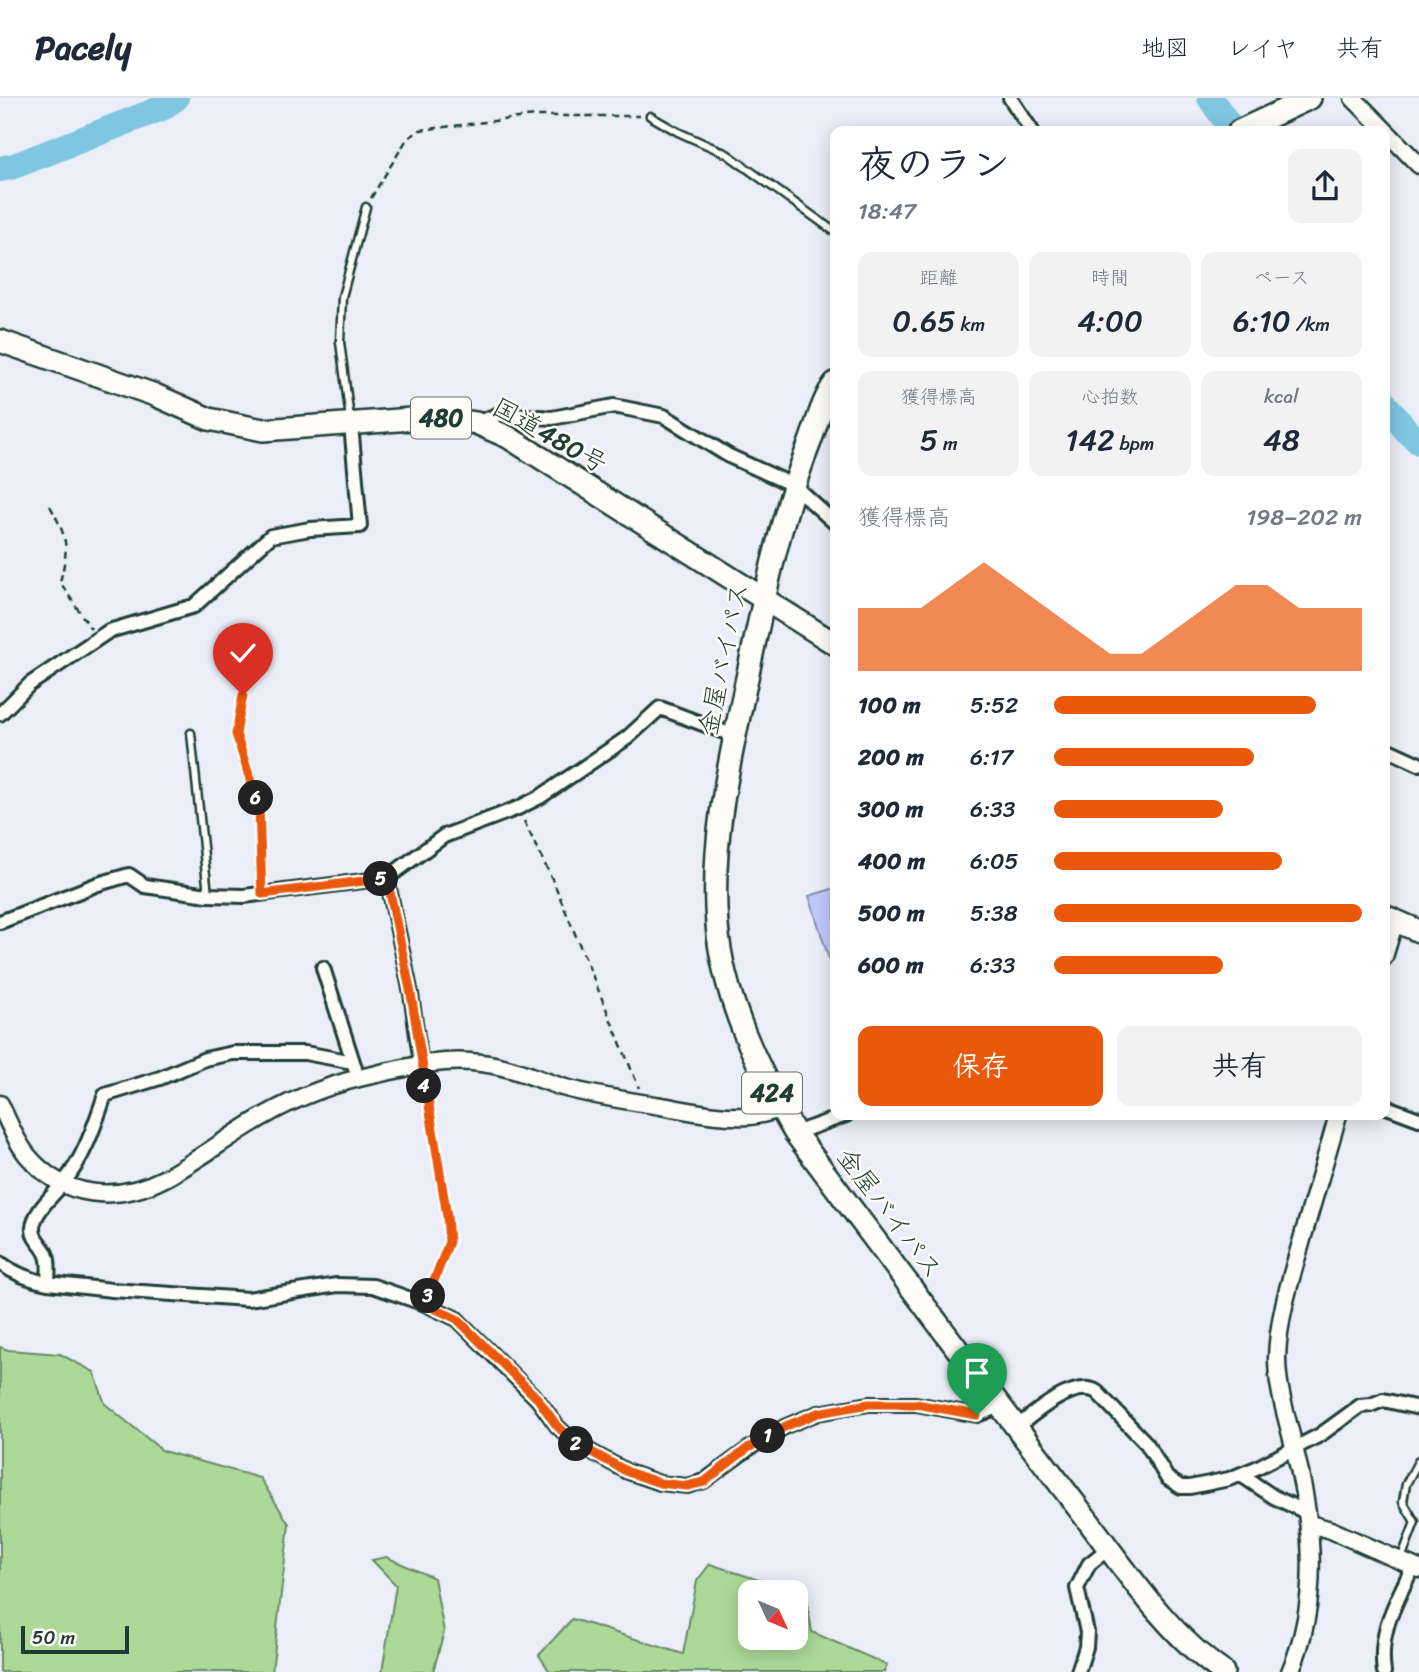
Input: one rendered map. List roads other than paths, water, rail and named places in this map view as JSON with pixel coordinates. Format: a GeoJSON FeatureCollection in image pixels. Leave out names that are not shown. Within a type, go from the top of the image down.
{"type":"FeatureCollection","features":[{"type":"Feature","properties":{"kind":"highway"},"geometry":{"type":"LineString","coordinates":[[1250,126],[1310,98]]}},
{"type":"Feature","properties":{"kind":"highway","name":"国道480号"},"geometry":{"type":"LineString","coordinates":[[0,341],[155,395],[209,419],[263,430],[439,417],[476,423],[508,437],[830,641]]}},
{"type":"Feature","properties":{"kind":"highway","name":"金屋バイパス"},"geometry":{"type":"LineString","coordinates":[[830,395],[793,485],[764,599],[719,818],[715,861],[717,927],[725,970],[738,1013],[780,1109],[795,1133],[1154,1607],[1209,1662],[1223,1672]]}},
{"type":"Feature","properties":{"kind":"highway"},"geometry":{"type":"LineString","coordinates":[[1390,919],[1419,931]]}},
{"type":"Feature","properties":{"kind":"street"},"geometry":{"type":"LineString","coordinates":[[1010,98],[1029,126]]}},
{"type":"Feature","properties":{"kind":"street"},"geometry":{"type":"LineString","coordinates":[[1359,100],[1383,126]]}},
{"type":"Feature","properties":{"kind":"street"},"geometry":{"type":"LineString","coordinates":[[1390,133],[1419,164]]}},
{"type":"Feature","properties":{"kind":"street"},"geometry":{"type":"LineString","coordinates":[[476,423],[500,414],[552,418],[614,406],[664,416],[729,456],[793,485],[830,518]]}},
{"type":"Feature","properties":{"kind":"street"},"geometry":{"type":"LineString","coordinates":[[0,714],[30,684],[109,631],[194,606],[271,536],[310,529],[359,526],[351,424]]}},
{"type":"Feature","properties":{"kind":"street"},"geometry":{"type":"LineString","coordinates":[[0,922],[98,884],[130,875],[145,886],[208,895],[244,896],[387,878],[444,836],[518,808],[548,792],[610,750],[660,708],[735,736]]}},
{"type":"Feature","properties":{"kind":"street"},"geometry":{"type":"LineString","coordinates":[[1390,751],[1419,764]]}},
{"type":"Feature","properties":{"kind":"street"},"geometry":{"type":"LineString","coordinates":[[387,878],[411,994],[421,1065]]}},
{"type":"Feature","properties":{"kind":"street"},"geometry":{"type":"LineString","coordinates":[[323,968],[358,1078]]}},
{"type":"Feature","properties":{"kind":"street"},"geometry":{"type":"LineString","coordinates":[[48,1283],[48,1257],[34,1237],[33,1227],[37,1216],[71,1174],[105,1095],[160,1078],[205,1059],[233,1053],[305,1053],[352,1062]]}},
{"type":"Feature","properties":{"kind":"street"},"geometry":{"type":"LineString","coordinates":[[0,1104],[26,1154],[43,1171],[63,1184],[88,1194],[120,1194],[150,1184],[180,1169],[282,1106],[327,1087],[421,1065],[463,1061],[501,1066],[563,1087],[646,1104],[732,1116],[753,1116],[780,1109]]}},
{"type":"Feature","properties":{"kind":"street"},"geometry":{"type":"LineString","coordinates":[[1390,1108],[1419,1119]]}},
{"type":"Feature","properties":{"kind":"street"},"geometry":{"type":"LineString","coordinates":[[795,1133],[832,1120]]}},
{"type":"Feature","properties":{"kind":"street"},"geometry":{"type":"LineString","coordinates":[[1290,1672],[1304,1632],[1309,1603],[1309,1519],[1280,1395],[1278,1338],[1287,1292],[1337,1120]]}},
{"type":"Feature","properties":{"kind":"street"},"geometry":{"type":"LineString","coordinates":[[0,1263],[23,1276],[48,1283],[248,1299],[337,1285],[373,1286],[425,1304],[457,1319],[538,1399],[557,1426],[575,1443],[628,1472],[660,1483],[687,1486],[704,1482],[748,1448],[786,1426],[818,1413],[869,1404],[916,1404],[977,1415],[1000,1406]]}},
{"type":"Feature","properties":{"kind":"street"},"geometry":{"type":"LineString","coordinates":[[1016,1428],[1032,1414],[1067,1393],[1090,1387],[1147,1444],[1161,1470],[1174,1483],[1190,1487],[1241,1475],[1320,1435],[1360,1406],[1382,1400],[1419,1408]]}},
{"type":"Feature","properties":{"kind":"street"},"geometry":{"type":"LineString","coordinates":[[1241,1475],[1309,1519],[1411,1565],[1385,1628],[1382,1655],[1384,1672]]}},
{"type":"Feature","properties":{"kind":"street"},"geometry":{"type":"LineString","coordinates":[[1078,1672],[1086,1647],[1087,1632],[1077,1588],[1089,1564],[1109,1548]]}},
{"type":"Feature","properties":{"kind":"lane"},"geometry":{"type":"LineString","coordinates":[[650,116],[727,154],[830,228]]}},
{"type":"Feature","properties":{"kind":"lane"},"geometry":{"type":"LineString","coordinates":[[351,424],[340,342],[342,297],[366,207]]}},
{"type":"Feature","properties":{"kind":"lane"},"geometry":{"type":"LineString","coordinates":[[243,695],[236,734],[259,807],[262,894]]}},
{"type":"Feature","properties":{"kind":"lane"},"geometry":{"type":"LineString","coordinates":[[191,733],[208,895]]}},
{"type":"Feature","properties":{"kind":"lane"},"geometry":{"type":"LineString","coordinates":[[1411,1565],[1415,1522],[1403,1502],[1406,1484],[1419,1460]]}},
{"type":"Feature","properties":{"kind":"waterway"},"geometry":{"type":"LineString","coordinates":[[0,169],[14,166],[162,108],[176,98]]}},
{"type":"Feature","properties":{"kind":"waterway"},"geometry":{"type":"LineString","coordinates":[[1210,98],[1230,126]]}},
{"type":"Feature","properties":{"kind":"waterway"},"geometry":{"type":"LineString","coordinates":[[1390,410],[1419,442]]}}]}
